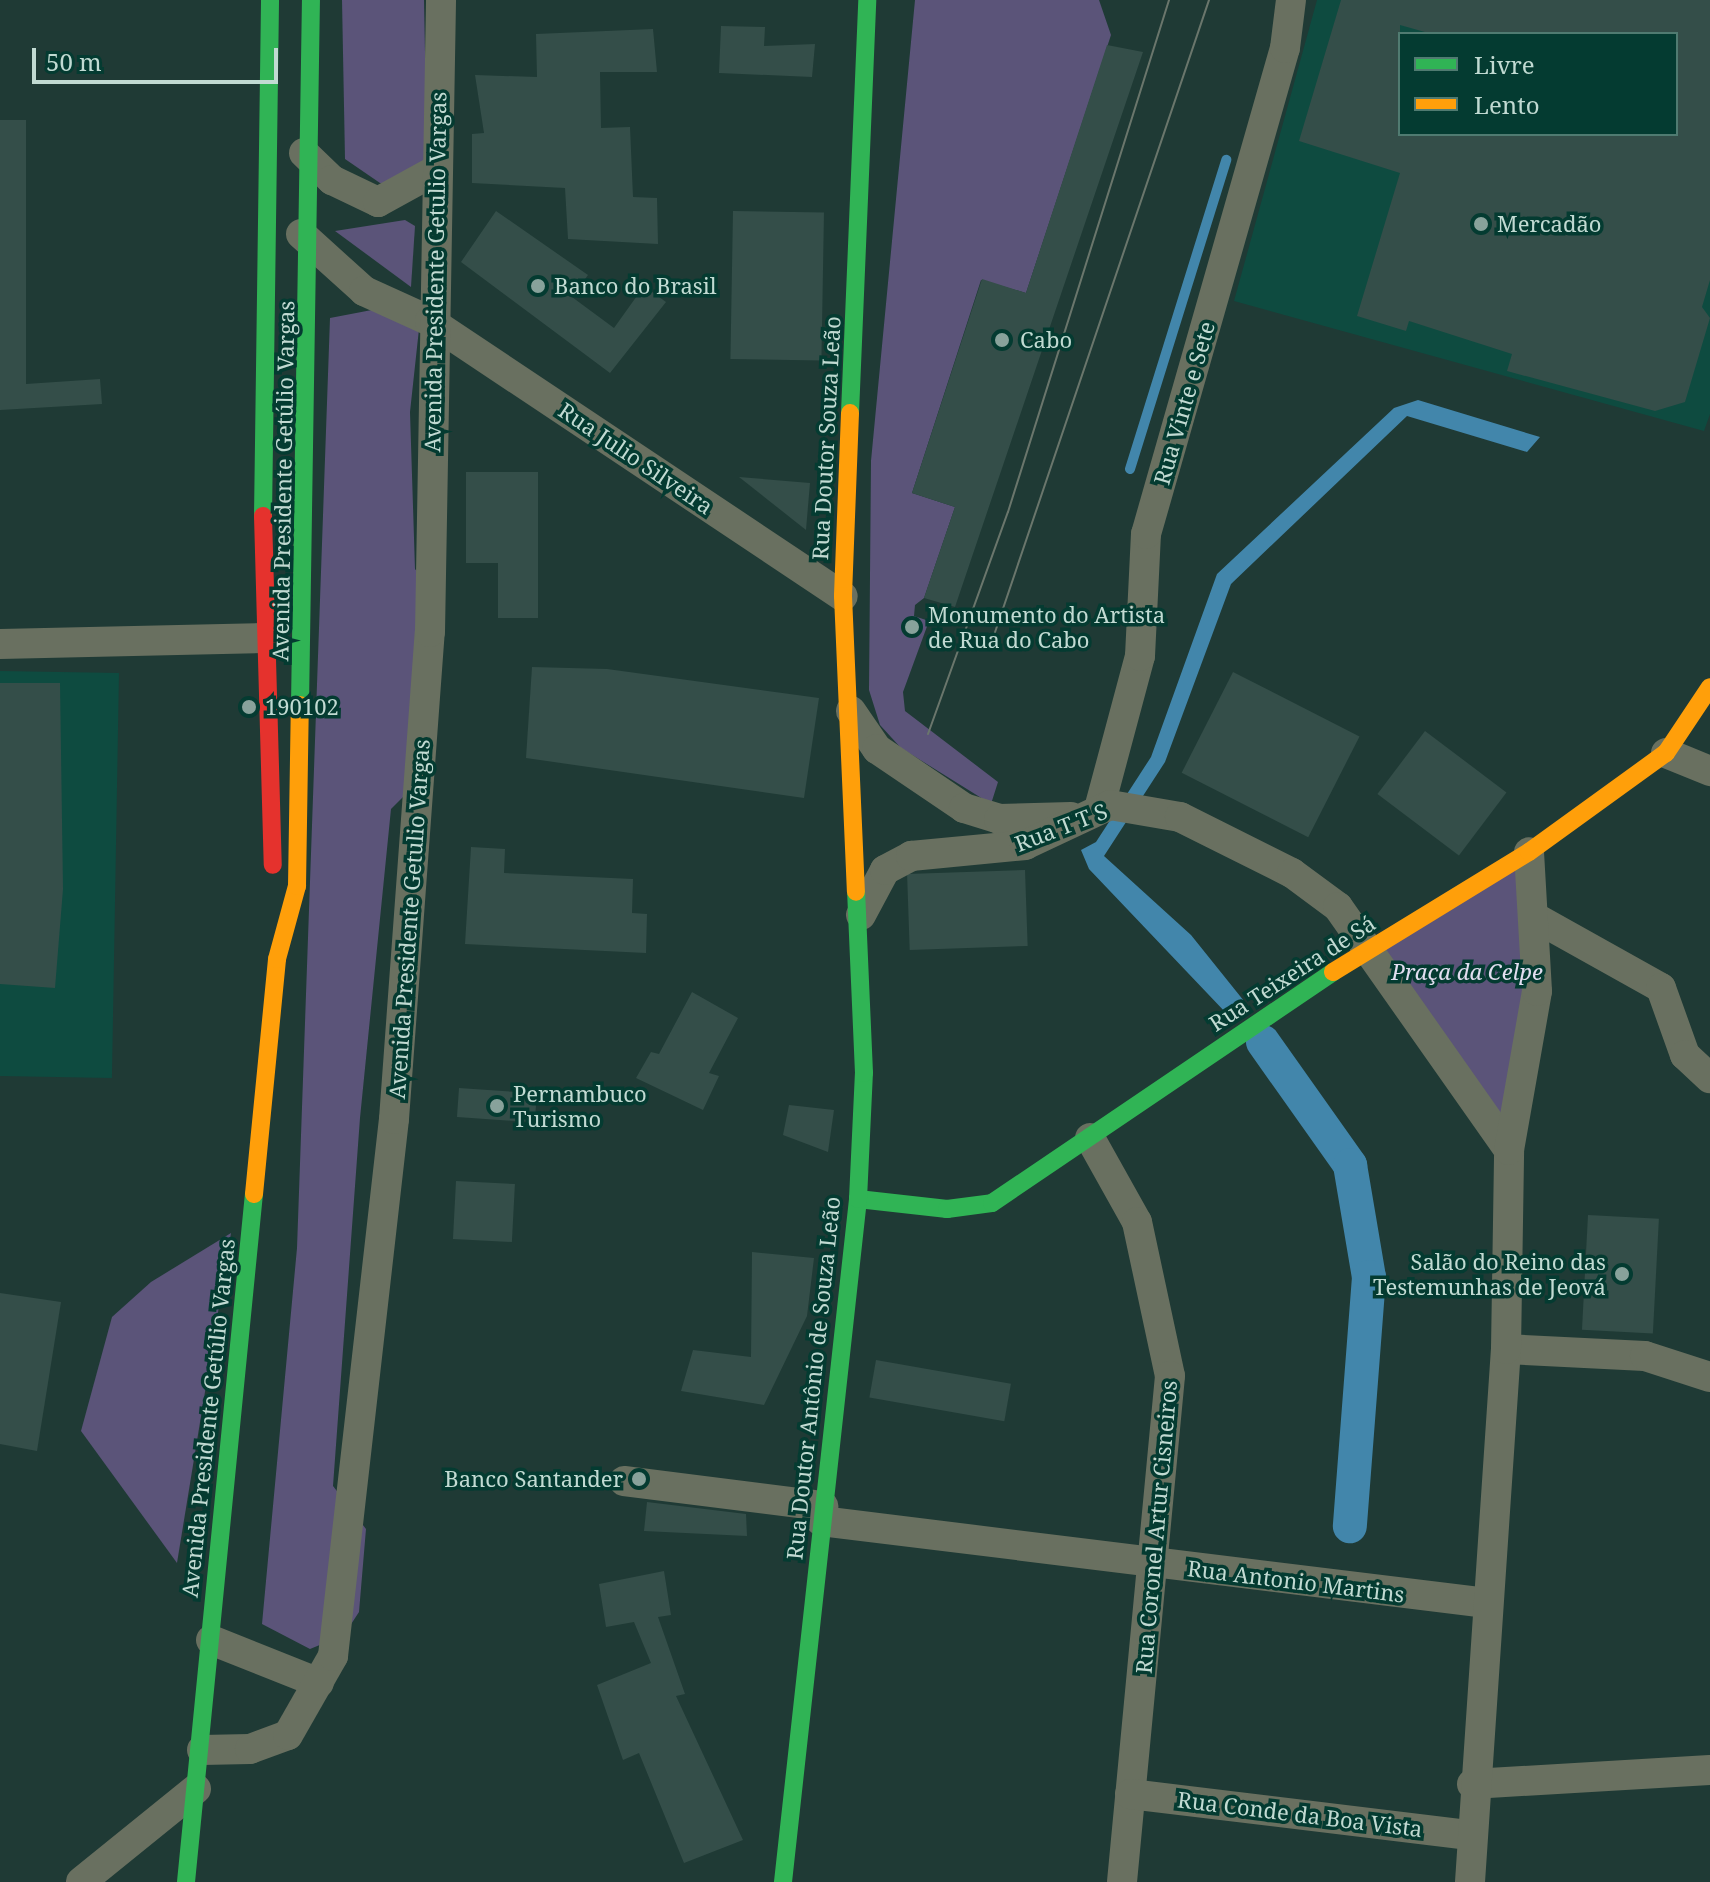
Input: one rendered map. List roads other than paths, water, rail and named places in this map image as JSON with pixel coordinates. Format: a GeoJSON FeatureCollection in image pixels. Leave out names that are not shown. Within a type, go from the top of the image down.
{"type":"FeatureCollection","features":[{"type":"Feature","properties":{"kind":"street","name":"Avenida Presidente Getúlio Vargas"},"geometry":{"type":"LineString","coordinates":[[270,0],[265,181],[261,638],[277,959]]}},
{"type":"Feature","properties":{"kind":"street","name":"Avenida Presidente Getúlio Vargas"},"geometry":{"type":"LineString","coordinates":[[186,1882],[202,1750],[277,959],[299,852],[310,246],[304,153],[311,0]]}},
{"type":"Feature","properties":{"kind":"street","name":"Avenida Presidente Getulio Vargas"},"geometry":{"type":"LineString","coordinates":[[202,1750],[250,1749],[288,1735],[333,1656],[353,1502],[394,1119],[430,632],[430,321],[438,169],[441,0]]}},
{"type":"Feature","properties":{"kind":"street","name":"Rua Doutor Souza Leão"},"geometry":{"type":"LineString","coordinates":[[850,879],[843,596],[867,0]]}},
{"type":"Feature","properties":{"kind":"street","name":"Rua Vinte e Sete"},"geometry":{"type":"LineString","coordinates":[[1090,812],[1140,656],[1146,534],[1285,48],[1291,0]]}},
{"type":"Feature","properties":{"kind":"street"},"geometry":{"type":"LineString","coordinates":[[304,153],[332,180],[378,202],[438,169]]}},
{"type":"Feature","properties":{"kind":"street","name":"Rua Julio Silveira"},"geometry":{"type":"LineString","coordinates":[[265,181],[310,246],[364,291],[430,321],[843,596]]}},
{"type":"Feature","properties":{"kind":"street"},"geometry":{"type":"LineString","coordinates":[[0,644],[261,638]]}},
{"type":"Feature","properties":{"kind":"street","name":"Rua Teixeira de Sá"},"geometry":{"type":"LineString","coordinates":[[858,1199],[970,1210],[1090,1138],[1366,951],[1529,852],[1666,753],[1710,687]]}},
{"type":"Feature","properties":{"kind":"street"},"geometry":{"type":"LineString","coordinates":[[845,696],[877,749],[964,808],[999,819],[1090,812]]}},
{"type":"Feature","properties":{"kind":"street"},"geometry":{"type":"LineString","coordinates":[[1666,753],[1710,771]]}},
{"type":"Feature","properties":{"kind":"street","name":"Rua T T S"},"geometry":{"type":"LineString","coordinates":[[855,941],[864,904],[897,861],[1025,845],[1090,812],[1151,809],[1233,842],[1317,888],[1509,1150]]}},
{"type":"Feature","properties":{"kind":"street"},"geometry":{"type":"LineString","coordinates":[[1470,1882],[1472,1784],[1506,1349],[1509,1150],[1537,991],[1536,918],[1529,852]]}},
{"type":"Feature","properties":{"kind":"street","name":"Rua Doutor Antônio de Souza Leão"},"geometry":{"type":"LineString","coordinates":[[783,1882],[858,1199],[864,1073],[850,879]]}},
{"type":"Feature","properties":{"kind":"street"},"geometry":{"type":"LineString","coordinates":[[1536,918],[1661,988],[1685,1055],[1710,1078]]}},
{"type":"Feature","properties":{"kind":"street","name":"Rua Coronel Artur Cisneiros"},"geometry":{"type":"LineString","coordinates":[[1090,1138],[1137,1222],[1165,1327],[1170,1376],[1156,1565],[1122,1882]]}},
{"type":"Feature","properties":{"kind":"street"},"geometry":{"type":"LineString","coordinates":[[1506,1349],[1645,1356],[1710,1377]]}},
{"type":"Feature","properties":{"kind":"street","name":"Rua Antonio Martins"},"geometry":{"type":"LineString","coordinates":[[624,1481],[1156,1565],[1487,1603]]}},
{"type":"Feature","properties":{"kind":"street"},"geometry":{"type":"LineString","coordinates":[[211,1640],[319,1683]]}},
{"type":"Feature","properties":{"kind":"street"},"geometry":{"type":"LineString","coordinates":[[1472,1784],[1710,1770]]}},
{"type":"Feature","properties":{"kind":"street"},"geometry":{"type":"LineString","coordinates":[[81,1882],[196,1789]]}},
{"type":"Feature","properties":{"kind":"street","name":"Rua Conde da Boa Vista"},"geometry":{"type":"LineString","coordinates":[[1130,1794],[1470,1835]]}},
{"type":"Feature","properties":{"kind":"water"},"geometry":{"type":"Polygon","coordinates":[[[1418,400],[1540,437],[1527,452],[1407,416],[1231,584],[1165,762],[1104,856],[1191,935],[1244,1001],[1227,1014],[1089,869],[1081,850],[1096,842],[1151,757],[1217,574],[1394,408],[1418,400]]]}},
{"type":"Feature","properties":{"kind":"waterway"},"geometry":{"type":"LineString","coordinates":[[1130,469],[1226,160]]}},
{"type":"Feature","properties":{"kind":"waterway"},"geometry":{"type":"LineString","coordinates":[[1263,1042],[1350,1165],[1369,1277],[1350,1526]]}},
{"type":"Feature","properties":{"kind":"tram line"},"geometry":{"type":"LineString","coordinates":[[928,734],[1008,512],[1169,0]]}},
{"type":"Feature","properties":{"kind":"tram line"},"geometry":{"type":"LineString","coordinates":[[990,647],[1209,0]]}},
{"type":"Feature","properties":{"kind":"place","name":"Mercadão"},"geometry":{"type":"Point","coordinates":[1481,224]}},
{"type":"Feature","properties":{"kind":"place","name":"Banco do Brasil"},"geometry":{"type":"Point","coordinates":[538,286]}},
{"type":"Feature","properties":{"kind":"place","name":"Cabo"},"geometry":{"type":"Point","coordinates":[1002,340]}},
{"type":"Feature","properties":{"kind":"place","name":"Monumento do Artista de Rua do Cabo"},"geometry":{"type":"Point","coordinates":[912,627]}},
{"type":"Feature","properties":{"kind":"place","name":"190102"},"geometry":{"type":"Point","coordinates":[249,707]}},
{"type":"Feature","properties":{"kind":"place","name":"Pernambuco Turismo"},"geometry":{"type":"Point","coordinates":[497,1106]}},
{"type":"Feature","properties":{"kind":"place","name":"Salão do Reino das Testemunhas de Jeová"},"geometry":{"type":"Point","coordinates":[1622,1274]}},
{"type":"Feature","properties":{"kind":"place","name":"Banco Santander"},"geometry":{"type":"Point","coordinates":[639,1479]}},
{"type":"Feature","properties":{"kind":"park label","name":"Praça da Celpe"},"geometry":{"type":"Point","coordinates":[1467,972]}}]}
